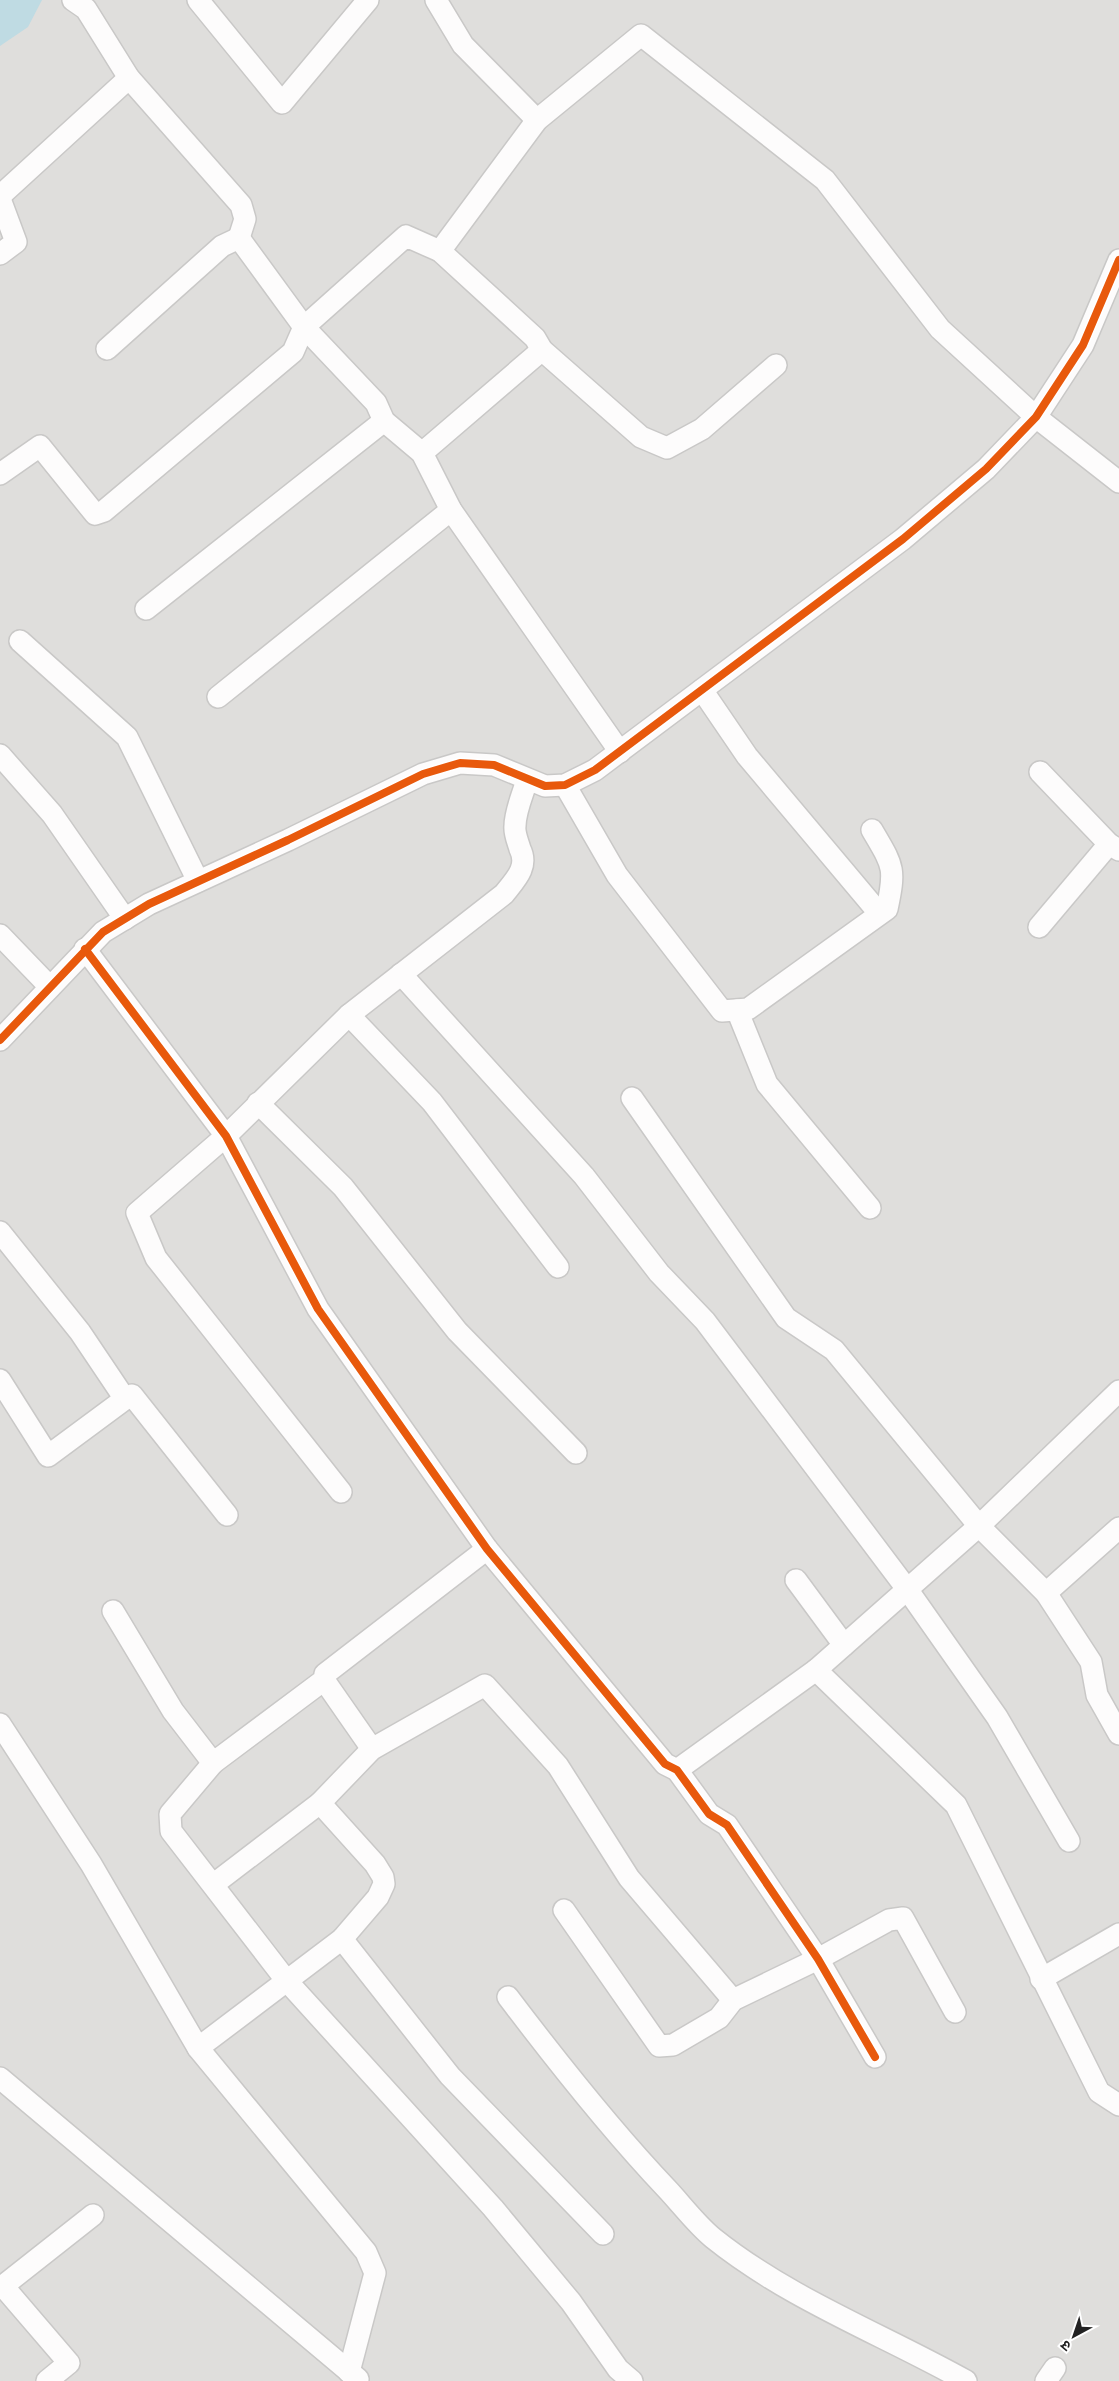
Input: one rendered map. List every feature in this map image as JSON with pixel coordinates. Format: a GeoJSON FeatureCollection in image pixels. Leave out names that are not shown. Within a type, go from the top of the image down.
{"type":"FeatureCollection","features":[{"type":"Feature","properties":{"kind":"street"},"geometry":{"type":"LineString","coordinates":[[198,0],[282,103],[368,0]]}},
{"type":"Feature","properties":{"kind":"street"},"geometry":{"type":"LineString","coordinates":[[436,0],[463,45],[537,120]]}},
{"type":"Feature","properties":{"kind":"street"},"geometry":{"type":"LineString","coordinates":[[87,3],[129,78],[241,205],[245,219],[239,238],[222,246],[107,348]]}},
{"type":"Feature","properties":{"kind":"street"},"geometry":{"type":"LineString","coordinates":[[440,251],[537,120],[641,35],[825,180],[940,329],[1036,417],[1119,482]]}},
{"type":"Feature","properties":{"kind":"street"},"geometry":{"type":"LineString","coordinates":[[0,254],[16,242],[0,197],[129,78]]}},
{"type":"Feature","properties":{"kind":"street"},"geometry":{"type":"LineString","coordinates":[[0,474],[40,446],[95,514],[104,511],[292,352],[304,327],[406,236],[440,251],[535,338],[542,350],[641,437],[667,448],[702,430],[776,365]]}},
{"type":"Feature","properties":{"kind":"street"},"geometry":{"type":"LineString","coordinates":[[239,238],[304,327],[376,403],[384,421],[422,453],[452,510],[620,752]]}},
{"type":"Feature","properties":{"kind":"street"},"geometry":{"type":"LineString","coordinates":[[0,1040],[102,932],[198,881],[288,840],[423,774],[460,763],[494,765],[545,786],[565,786],[595,770],[904,540],[986,470],[1036,417],[1083,345],[1119,260]]}},
{"type":"Feature","properties":{"kind":"street"},"geometry":{"type":"LineString","coordinates":[[422,453],[542,350]]}},
{"type":"Feature","properties":{"kind":"street"},"geometry":{"type":"LineString","coordinates":[[146,609],[384,421]]}},
{"type":"Feature","properties":{"kind":"street"},"geometry":{"type":"LineString","coordinates":[[218,697],[452,510]]}},
{"type":"Feature","properties":{"kind":"street"},"geometry":{"type":"LineString","coordinates":[[20,641],[127,737],[198,881]]}},
{"type":"Feature","properties":{"kind":"street"},"geometry":{"type":"LineString","coordinates":[[702,690],[747,756],[880,913]]}},
{"type":"Feature","properties":{"kind":"street"},"geometry":{"type":"LineString","coordinates":[[0,755],[52,814],[125,919]]}},
{"type":"Feature","properties":{"kind":"street"},"geometry":{"type":"LineString","coordinates":[[1039,927],[1114,847],[1040,772]]}},
{"type":"Feature","properties":{"kind":"street"},"geometry":{"type":"LineString","coordinates":[[341,1492],[156,1258],[137,1213],[226,1136],[349,1015],[504,894],[519,876],[523,855],[517,841],[514,826],[527,780]]}},
{"type":"Feature","properties":{"kind":"street"},"geometry":{"type":"LineString","coordinates":[[565,786],[617,875],[722,1011],[748,1009],[888,909],[893,881],[892,864],[872,830]]}},
{"type":"Feature","properties":{"kind":"street"},"geometry":{"type":"LineString","coordinates":[[0,935],[50,987]]}},
{"type":"Feature","properties":{"kind":"street"},"geometry":{"type":"LineString","coordinates":[[85,949],[226,1136],[318,1309],[487,1549],[665,1764],[677,1770],[709,1814],[726,1825],[818,1959],[875,2057]]}},
{"type":"Feature","properties":{"kind":"street"},"geometry":{"type":"LineString","coordinates":[[401,974],[584,1176],[659,1273],[705,1320],[907,1589],[997,1717],[1069,1841]]}},
{"type":"Feature","properties":{"kind":"street"},"geometry":{"type":"LineString","coordinates":[[737,1010],[767,1084],[870,1208]]}},
{"type":"Feature","properties":{"kind":"street"},"geometry":{"type":"LineString","coordinates":[[349,1015],[432,1102],[558,1267]]}},
{"type":"Feature","properties":{"kind":"street"},"geometry":{"type":"LineString","coordinates":[[632,1098],[786,1318],[834,1350],[979,1526],[1046,1594],[1091,1662],[1097,1695],[1119,1734]]}},
{"type":"Feature","properties":{"kind":"street"},"geometry":{"type":"LineString","coordinates":[[258,1103],[343,1188],[457,1331],[576,1453]]}},
{"type":"Feature","properties":{"kind":"street"},"geometry":{"type":"LineString","coordinates":[[0,1232],[80,1332],[125,1399]]}},
{"type":"Feature","properties":{"kind":"street"},"geometry":{"type":"LineString","coordinates":[[0,1380],[48,1456],[132,1395],[227,1515]]}},
{"type":"Feature","properties":{"kind":"street"},"geometry":{"type":"LineString","coordinates":[[677,1770],[816,1670],[979,1526],[1119,1391]]}},
{"type":"Feature","properties":{"kind":"street"},"geometry":{"type":"LineString","coordinates":[[1046,1594],[1119,1528]]}},
{"type":"Feature","properties":{"kind":"street"},"geometry":{"type":"LineString","coordinates":[[487,1549],[325,1674],[324,1680],[213,1763],[170,1814],[171,1831],[214,1884],[286,1980],[493,2208],[571,2302],[618,2377]]}},
{"type":"Feature","properties":{"kind":"street"},"geometry":{"type":"LineString","coordinates":[[796,1580],[844,1645]]}},
{"type":"Feature","properties":{"kind":"street"},"geometry":{"type":"LineString","coordinates":[[113,1611],[172,1711],[213,1763]]}},
{"type":"Feature","properties":{"kind":"street"},"geometry":{"type":"LineString","coordinates":[[816,1670],[956,1805],[1041,1979],[1099,2092],[1119,2105]]}},
{"type":"Feature","properties":{"kind":"street"},"geometry":{"type":"LineString","coordinates":[[324,1680],[372,1749]]}},
{"type":"Feature","properties":{"kind":"street"},"geometry":{"type":"LineString","coordinates":[[214,1884],[320,1803],[372,1749],[485,1685],[558,1766],[629,1878],[734,2000]]}},
{"type":"Feature","properties":{"kind":"street"},"geometry":{"type":"LineString","coordinates":[[0,1724],[91,1864],[198,2048],[366,2252],[375,2273],[355,2376],[0,2078]]}},
{"type":"Feature","properties":{"kind":"street"},"geometry":{"type":"LineString","coordinates":[[198,2048],[342,1939],[378,1897],[384,1884],[383,1877],[375,1864],[320,1803]]}},
{"type":"Feature","properties":{"kind":"street"},"geometry":{"type":"LineString","coordinates":[[564,1910],[659,2046],[673,2045],[718,2018],[734,2000],[818,1959],[889,1920],[903,1918],[954,2012]]}},
{"type":"Feature","properties":{"kind":"street"},"geometry":{"type":"LineString","coordinates":[[1041,1979],[1119,1934]]}},
{"type":"Feature","properties":{"kind":"street"},"geometry":{"type":"LineString","coordinates":[[342,1939],[450,2076],[603,2234]]}},
{"type":"Feature","properties":{"kind":"street"},"geometry":{"type":"LineString","coordinates":[[508,1997],[542,2042],[641,2162],[712,2238],[779,2284],[918,2354],[966,2381]]}},
{"type":"Feature","properties":{"kind":"street"},"geometry":{"type":"LineString","coordinates":[[47,2381],[69,2363],[2,2287],[94,2215]]}},
{"type":"Feature","properties":{"kind":"shaded area"},"geometry":{"type":"Polygon","coordinates":[[[0,0],[1119,0],[1119,2381],[0,2381],[0,0]]]}},
{"type":"Feature","properties":{"kind":"water"},"geometry":{"type":"Polygon","coordinates":[[[0,0],[42,0],[28,27],[0,46],[0,0]]]}},
{"type":"Feature","properties":{"kind":"cycle path"},"geometry":{"type":"LineString","coordinates":[[0,1040],[103,932],[149,904],[288,840],[423,774],[460,763],[494,765],[545,786],[565,785],[595,770],[903,539],[986,469],[1036,417],[1083,345],[1119,260]]}},
{"type":"Feature","properties":{"kind":"cycle path"},"geometry":{"type":"LineString","coordinates":[[85,949],[226,1136],[318,1309],[487,1549],[665,1764],[677,1770],[709,1814],[727,1825],[818,1959],[875,2057]]}}]}
